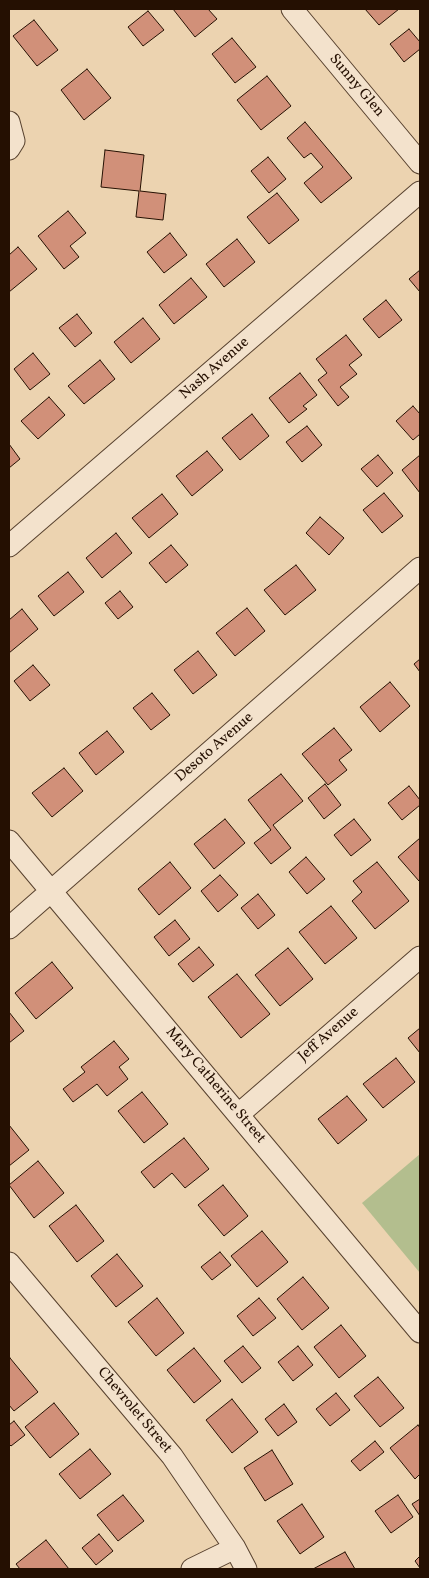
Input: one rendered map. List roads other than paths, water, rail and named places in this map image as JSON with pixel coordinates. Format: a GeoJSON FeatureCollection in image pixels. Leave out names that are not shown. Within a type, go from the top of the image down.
{"type":"FeatureCollection","features":[{"type":"Feature","properties":{"kind":"street","name":"Sunny Glen"},"geometry":{"type":"LineString","coordinates":[[292,9],[420,163]]}},
{"type":"Feature","properties":{"kind":"street"},"geometry":{"type":"LineString","coordinates":[[9,122],[14,141],[9,149]]}},
{"type":"Feature","properties":{"kind":"street","name":"Nash Avenue"},"geometry":{"type":"LineString","coordinates":[[9,546],[420,192]]}},
{"type":"Feature","properties":{"kind":"street","name":"Desoto Avenue"},"geometry":{"type":"LineString","coordinates":[[9,928],[420,568]]}},
{"type":"Feature","properties":{"kind":"street","name":"Mary Catherine Street"},"geometry":{"type":"LineString","coordinates":[[9,841],[420,1332]]}},
{"type":"Feature","properties":{"kind":"street","name":"Jeff Avenue"},"geometry":{"type":"LineString","coordinates":[[239,1114],[420,957]]}},
{"type":"Feature","properties":{"kind":"street","name":"Chevrolet Street"},"geometry":{"type":"LineString","coordinates":[[12,1272],[172,1456],[235,1548],[246,1569]]}},
{"type":"Feature","properties":{"kind":"street"},"geometry":{"type":"LineString","coordinates":[[192,1569],[235,1548]]}}]}
